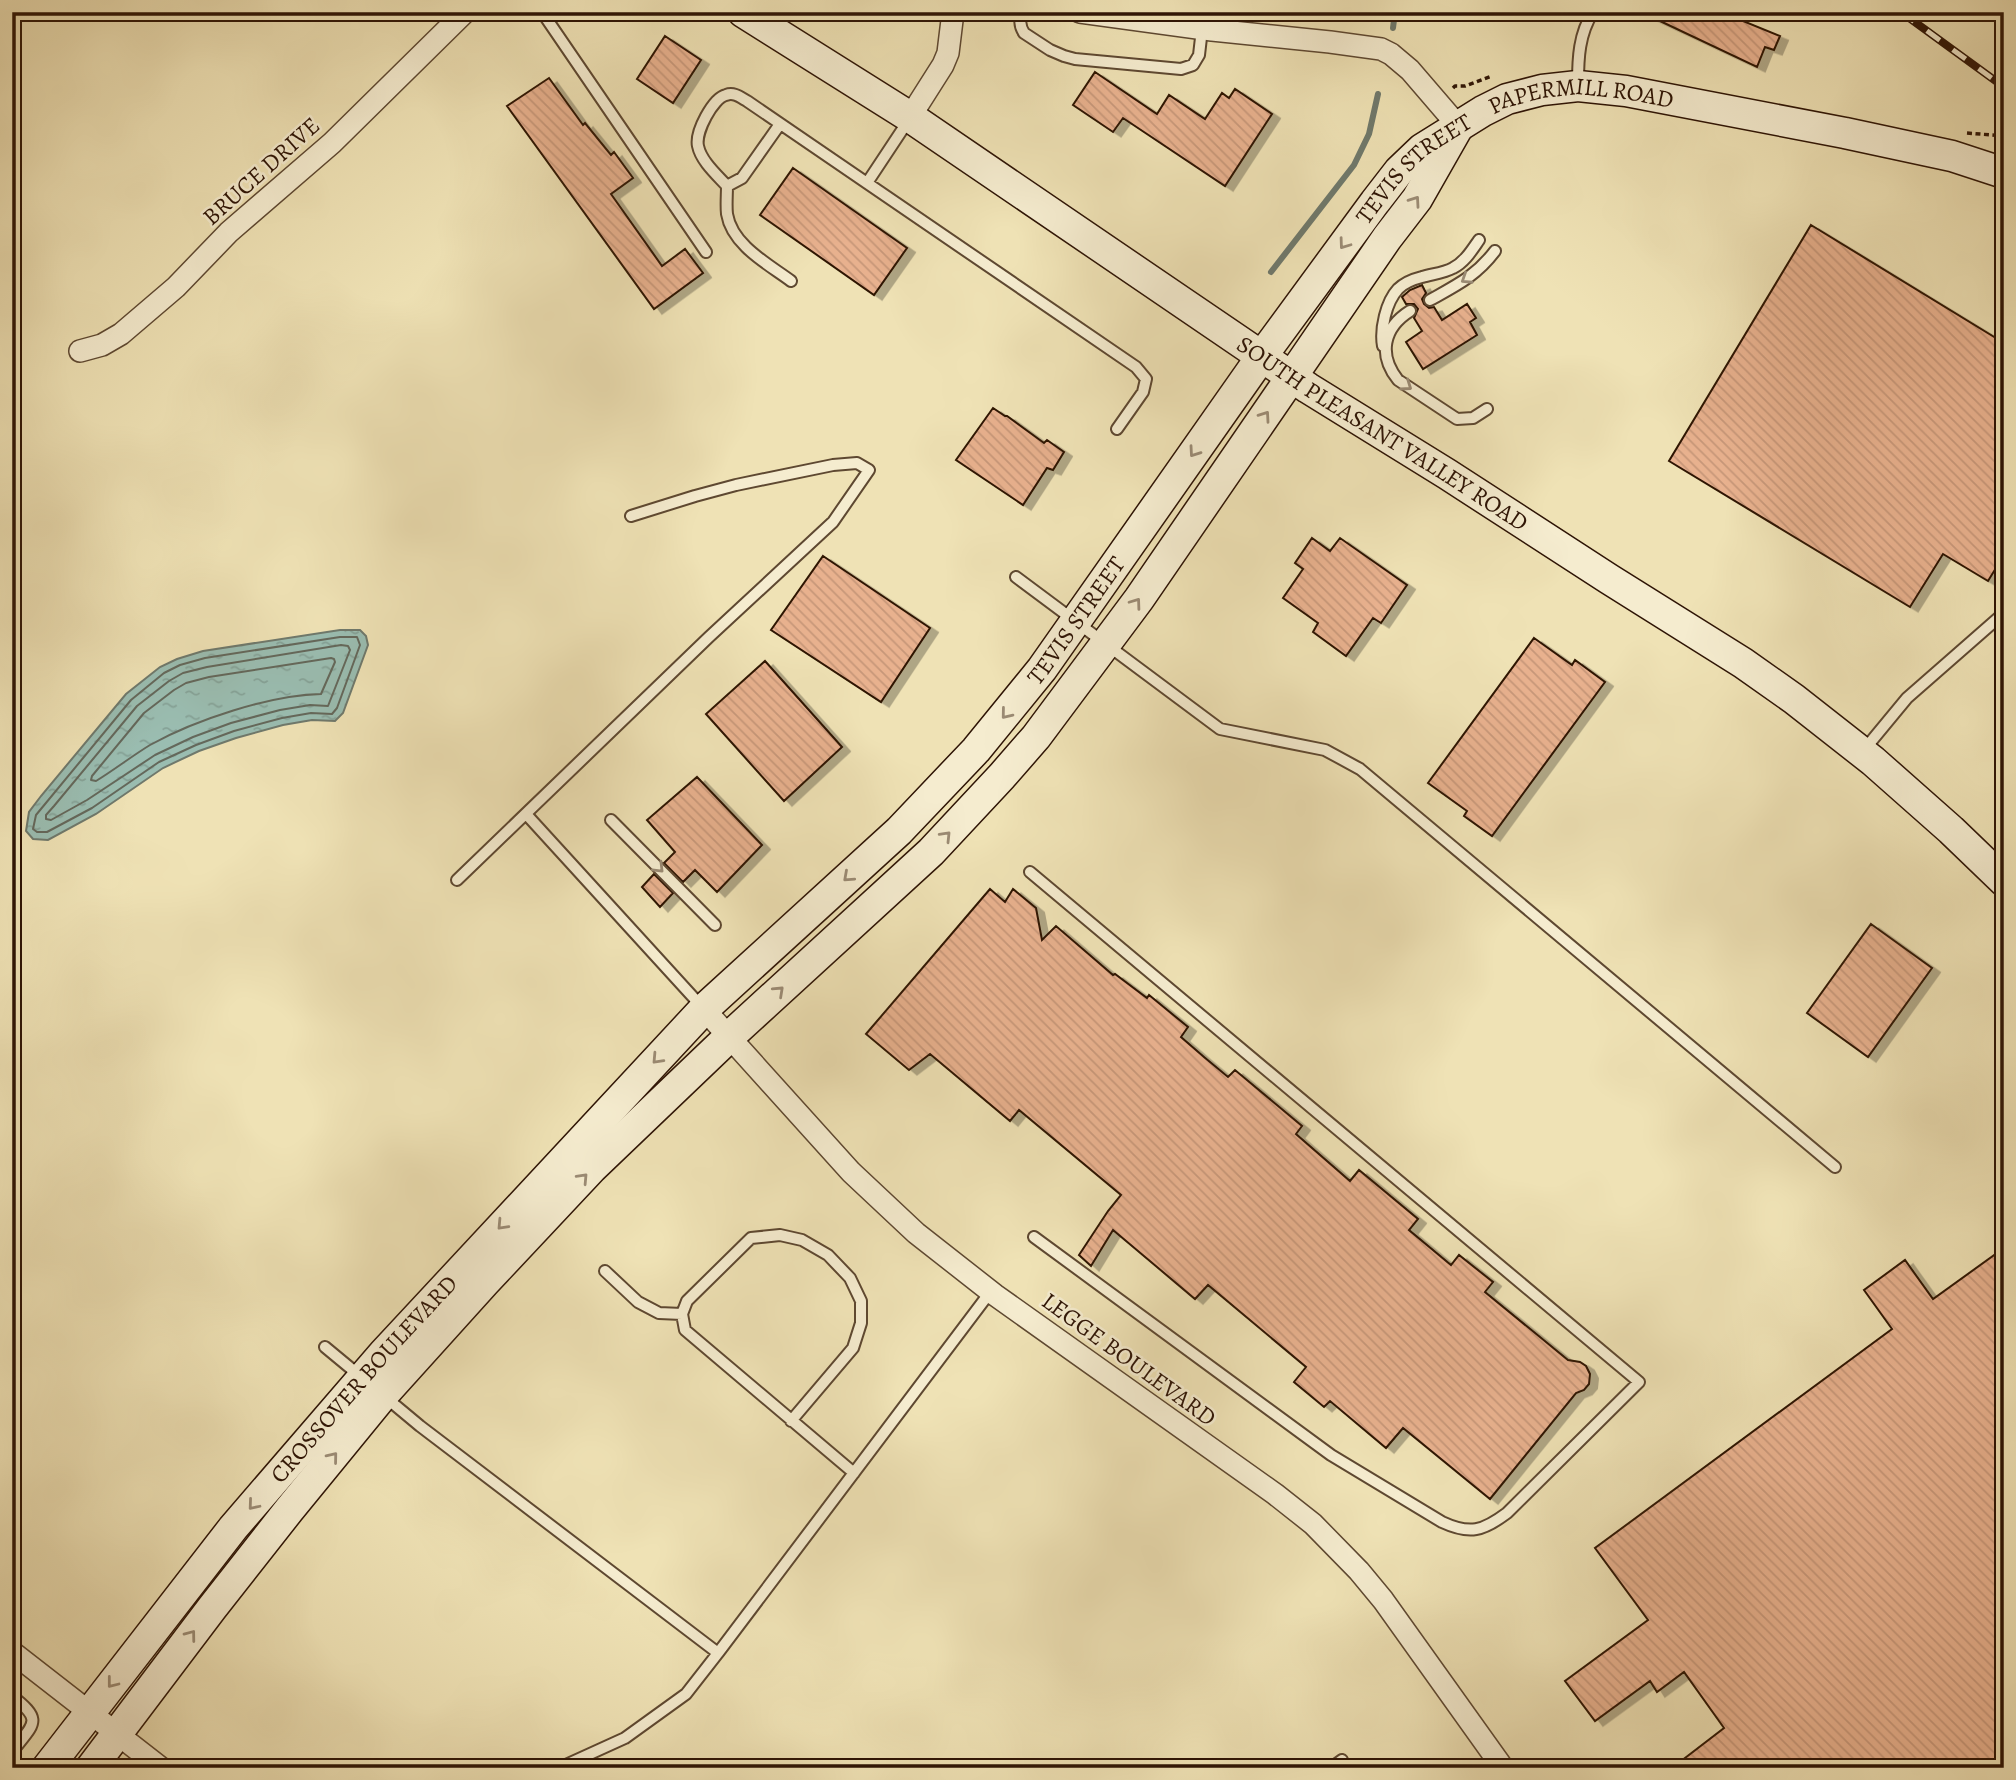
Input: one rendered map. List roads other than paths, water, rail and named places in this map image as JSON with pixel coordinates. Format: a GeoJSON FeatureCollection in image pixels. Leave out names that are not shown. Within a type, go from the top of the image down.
{"type":"FeatureCollection","features":[{"type":"Feature","properties":{"kind":"main road","name":"SOUTH PLEASANT VALLEY ROAD"},"geometry":{"type":"LineString","coordinates":[[743,12],[910,117],[1292,377],[1743,663],[1862,752],[2004,881]]}},
{"type":"Feature","properties":{"kind":"main road","name":"PAPERMILL ROAD"},"geometry":{"type":"LineString","coordinates":[[1459,127],[1507,99],[1550,88],[1578,86],[1626,91],[1952,156],[2004,173]]}},
{"type":"Feature","properties":{"kind":"main road","name":"TEVIS STREET"},"geometry":{"type":"LineString","coordinates":[[704,1009],[899,831],[937,793],[999,722],[1042,669],[1262,356],[1375,202],[1399,171],[1422,149],[1459,127]]}},
{"type":"Feature","properties":{"kind":"main road","name":"TEVIS STREET"},"geometry":{"type":"LineString","coordinates":[[729,1037],[922,860],[1036,737],[1139,599],[1387,238],[1417,199],[1459,127]]}},
{"type":"Feature","properties":{"kind":"main road","name":"PAPERMILL ROAD"},"geometry":{"type":"LineString","coordinates":[[1952,156],[2004,150]]}},
{"type":"Feature","properties":{"kind":"main road","name":"CROSSOVER BOULEVARD"},"geometry":{"type":"LineString","coordinates":[[91,1768],[212,1608],[372,1386],[704,1009]]}},
{"type":"Feature","properties":{"kind":"main road","name":"CROSSOVER BOULEVARD"},"geometry":{"type":"LineString","coordinates":[[47,1768],[233,1528],[372,1386],[485,1282],[592,1168],[729,1037]]}},
{"type":"Feature","properties":{"kind":"street"},"geometry":{"type":"LineString","coordinates":[[910,117],[948,53],[953,12]]}},
{"type":"Feature","properties":{"kind":"street","name":"PAPERMILL ROAD"},"geometry":{"type":"LineString","coordinates":[[1080,12],[1113,14],[1202,29],[1381,50],[1391,54],[1410,70],[1459,127]]}},
{"type":"Feature","properties":{"kind":"street","name":"BRUCE DRIVE"},"geometry":{"type":"LineString","coordinates":[[80,351],[102,345],[121,334],[176,288],[229,232],[332,143],[453,16]]}},
{"type":"Feature","properties":{"kind":"street","name":"LEGGE BOULEVARD"},"geometry":{"type":"LineString","coordinates":[[704,1009],[851,1172],[925,1241],[991,1292],[1275,1494],[1313,1524],[1383,1600],[1503,1768]]}},
{"type":"Feature","properties":{"kind":"street"},"geometry":{"type":"LineString","coordinates":[[12,1652],[161,1768]]}},
{"type":"Feature","properties":{"kind":"lane"},"geometry":{"type":"LineString","coordinates":[[542,12],[706,252]]}},
{"type":"Feature","properties":{"kind":"lane"},"geometry":{"type":"LineString","coordinates":[[1022,12],[1020,27],[1024,33],[1064,56],[1143,67],[1189,67],[1195,62],[1200,51],[1202,29]]}},
{"type":"Feature","properties":{"kind":"lane"},"geometry":{"type":"LineString","coordinates":[[1578,86],[1578,52],[1593,12]]}},
{"type":"Feature","properties":{"kind":"lane"},"geometry":{"type":"LineString","coordinates":[[791,281],[750,251],[739,239],[727,215],[727,186],[706,162],[698,148],[697,135],[701,125],[717,102],[730,93],[738,95],[1142,373],[1146,379],[1145,388],[1117,429]]}},
{"type":"Feature","properties":{"kind":"lane"},"geometry":{"type":"LineString","coordinates":[[867,183],[910,117]]}},
{"type":"Feature","properties":{"kind":"lane"},"geometry":{"type":"LineString","coordinates":[[727,186],[742,178],[780,124]]}},
{"type":"Feature","properties":{"kind":"lane"},"geometry":{"type":"LineString","coordinates":[[1479,240],[1467,257],[1451,270],[1420,277],[1397,290],[1382,328],[1382,342],[1386,359],[1398,380],[1457,419],[1473,418],[1487,409]]}},
{"type":"Feature","properties":{"kind":"lane"},"geometry":{"type":"LineString","coordinates":[[1430,300],[1474,275],[1495,251]]}},
{"type":"Feature","properties":{"kind":"lane"},"geometry":{"type":"LineString","coordinates":[[1386,359],[1385,346],[1393,328],[1399,318],[1410,311]]}},
{"type":"Feature","properties":{"kind":"lane"},"geometry":{"type":"LineString","coordinates":[[457,880],[709,637],[833,522],[869,470],[857,463],[832,466],[736,485],[631,516]]}},
{"type":"Feature","properties":{"kind":"lane"},"geometry":{"type":"LineString","coordinates":[[1016,577],[1220,729],[1325,750],[1360,769],[1835,1167]]}},
{"type":"Feature","properties":{"kind":"lane"},"geometry":{"type":"LineString","coordinates":[[1862,752],[1907,698],[2004,613]]}},
{"type":"Feature","properties":{"kind":"lane"},"geometry":{"type":"LineString","coordinates":[[526,814],[704,1009]]}},
{"type":"Feature","properties":{"kind":"lane"},"geometry":{"type":"LineString","coordinates":[[611,820],[716,925]]}},
{"type":"Feature","properties":{"kind":"lane"},"geometry":{"type":"LineString","coordinates":[[1030,872],[1639,1382],[1507,1513],[1485,1528],[1462,1530],[1331,1455],[1034,1237]]}},
{"type":"Feature","properties":{"kind":"lane"},"geometry":{"type":"LineString","coordinates":[[791,1421],[853,1348],[861,1323],[861,1301],[850,1278],[828,1255],[803,1240],[780,1235],[751,1238],[687,1301],[682,1314],[685,1331],[791,1421],[854,1474]]}},
{"type":"Feature","properties":{"kind":"lane"},"geometry":{"type":"LineString","coordinates":[[605,1270],[638,1302],[659,1313],[682,1314]]}},
{"type":"Feature","properties":{"kind":"lane"},"geometry":{"type":"LineString","coordinates":[[559,1768],[625,1738],[686,1694],[991,1292]]}},
{"type":"Feature","properties":{"kind":"lane"},"geometry":{"type":"LineString","coordinates":[[325,1347],[420,1426],[718,1653]]}},
{"type":"Feature","properties":{"kind":"lane"},"geometry":{"type":"LineString","coordinates":[[12,1752],[33,1724],[30,1711],[13,1698]]}},
{"type":"Feature","properties":{"kind":"lane"},"geometry":{"type":"LineString","coordinates":[[1331,1768],[1342,1760]]}},
{"type":"Feature","properties":{"kind":"water"},"geometry":{"type":"Polygon","coordinates":[[[340,630],[360,630],[366,636],[368,645],[343,713],[335,721],[312,720],[283,725],[199,751],[163,768],[96,814],[48,840],[33,839],[26,831],[29,812],[41,796],[126,694],[160,667],[203,651],[340,630]]]}},
{"type":"Feature","properties":{"kind":"waterway"},"geometry":{"type":"LineString","coordinates":[[1393,28],[1395,12]]}},
{"type":"Feature","properties":{"kind":"waterway"},"geometry":{"type":"LineString","coordinates":[[1271,272],[1354,165],[1369,134],[1378,94]]}},
{"type":"Feature","properties":{"kind":"railway"},"geometry":{"type":"LineString","coordinates":[[1901,12],[2004,87]]}}]}
